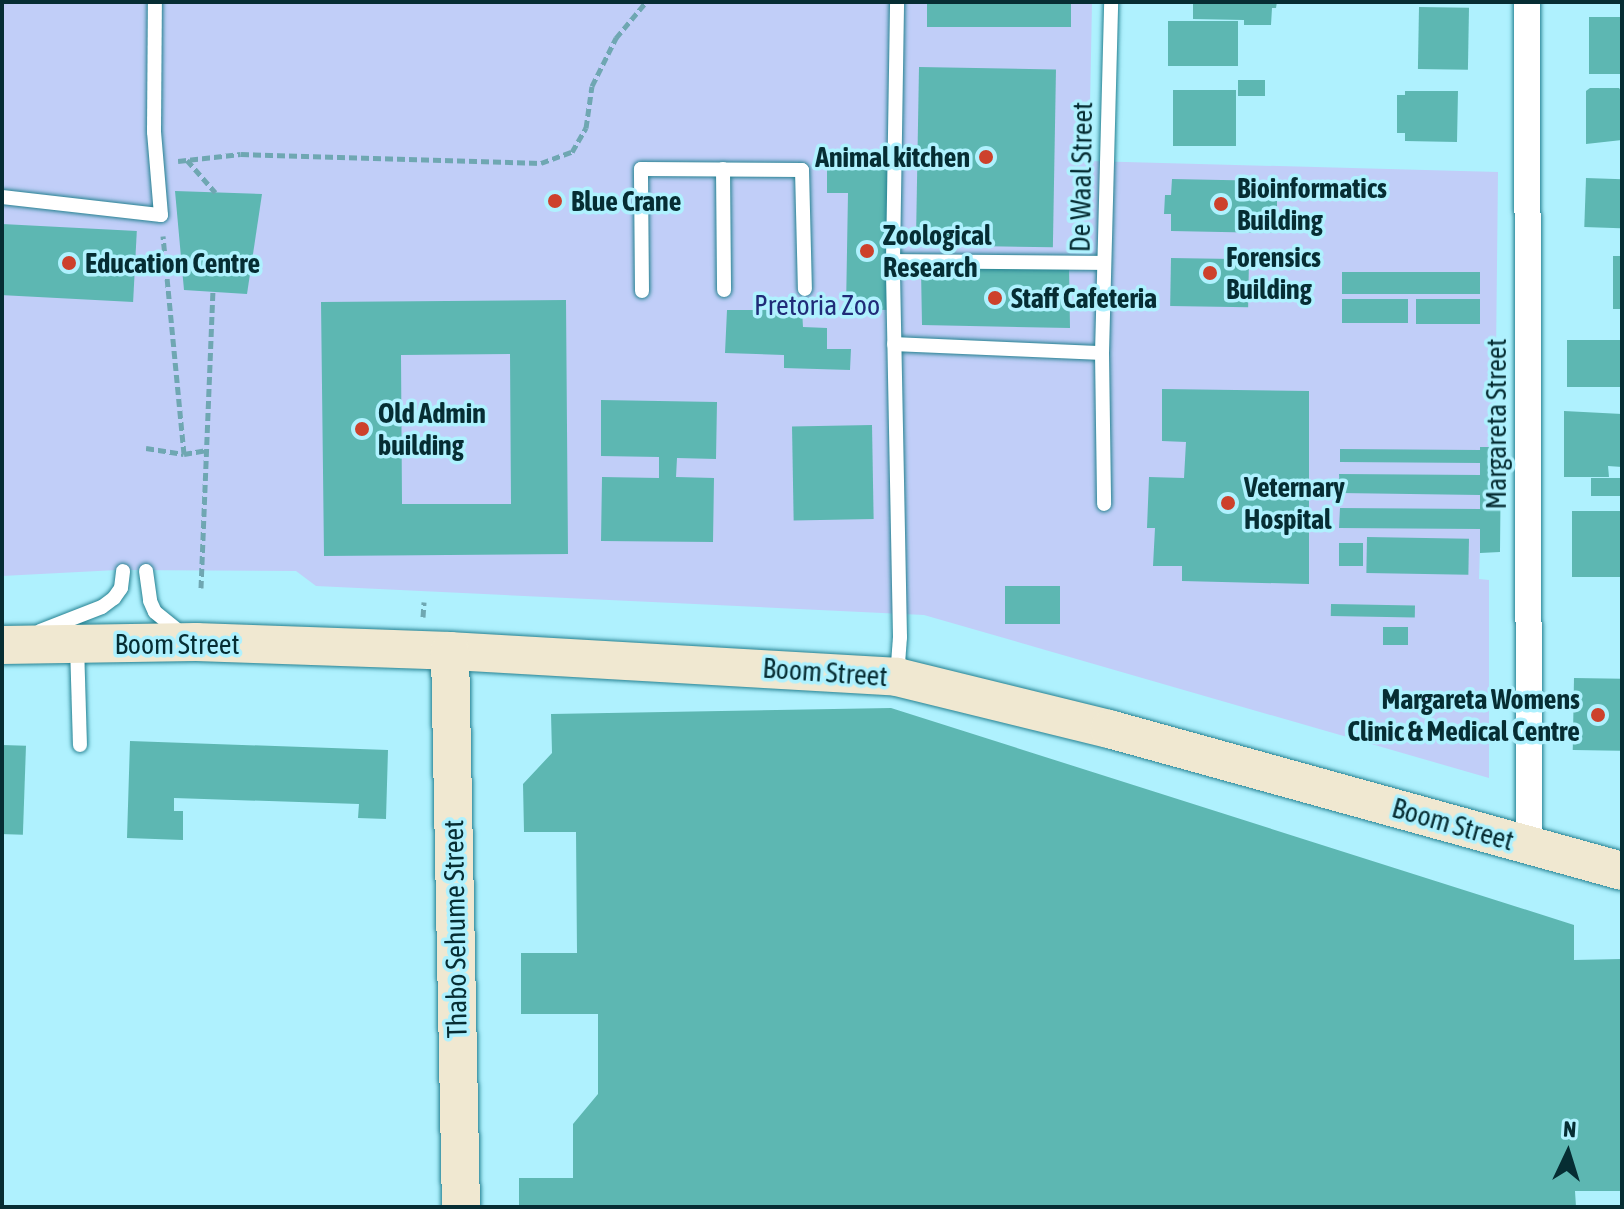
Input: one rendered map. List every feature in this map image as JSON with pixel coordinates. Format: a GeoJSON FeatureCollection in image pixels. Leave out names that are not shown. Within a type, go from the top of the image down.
{"type":"FeatureCollection","features":[{"type":"Feature","properties":{"kind":"main road","name":"Boom Street"},"geometry":{"type":"LineString","coordinates":[[2,645],[196,642],[450,651],[897,677],[1109,729],[1622,871]]}},
{"type":"Feature","properties":{"kind":"main road","name":"Thabo Sehume Street"},"geometry":{"type":"LineString","coordinates":[[450,651],[461,1207]]}},
{"type":"Feature","properties":{"kind":"street","name":"Margareta Street"},"geometry":{"type":"LineString","coordinates":[[1527,2],[1529,845]]}},
{"type":"Feature","properties":{"kind":"lane"},"geometry":{"type":"LineString","coordinates":[[2,197],[161,215],[157,164],[155,2]]}},
{"type":"Feature","properties":{"kind":"lane"},"geometry":{"type":"LineString","coordinates":[[897,2],[893,261],[900,637],[897,677]]}},
{"type":"Feature","properties":{"kind":"lane","name":"De Waal Street"},"geometry":{"type":"LineString","coordinates":[[1104,504],[1102,353],[1111,2]]}},
{"type":"Feature","properties":{"kind":"lane"},"geometry":{"type":"LineString","coordinates":[[642,291],[641,169],[802,170],[805,289]]}},
{"type":"Feature","properties":{"kind":"lane"},"geometry":{"type":"LineString","coordinates":[[723,169],[724,290]]}},
{"type":"Feature","properties":{"kind":"lane"},"geometry":{"type":"LineString","coordinates":[[893,261],[1104,263]]}},
{"type":"Feature","properties":{"kind":"lane"},"geometry":{"type":"LineString","coordinates":[[894,344],[1102,353]]}},
{"type":"Feature","properties":{"kind":"lane"},"geometry":{"type":"LineString","coordinates":[[2,645],[102,607],[121,588],[123,571]]}},
{"type":"Feature","properties":{"kind":"lane"},"geometry":{"type":"LineString","coordinates":[[146,571],[150,601],[155,612],[167,625],[196,642]]}},
{"type":"Feature","properties":{"kind":"lane"},"geometry":{"type":"LineString","coordinates":[[77,644],[80,745]]}},
{"type":"Feature","properties":{"kind":"path"},"geometry":{"type":"LineString","coordinates":[[157,164],[241,154],[541,163],[572,152],[586,128],[592,86],[616,38],[646,2]]}},
{"type":"Feature","properties":{"kind":"path"},"geometry":{"type":"LineString","coordinates":[[187,160],[215,192]]}},
{"type":"Feature","properties":{"kind":"path"},"geometry":{"type":"LineString","coordinates":[[161,215],[184,454]]}},
{"type":"Feature","properties":{"kind":"path"},"geometry":{"type":"LineString","coordinates":[[201,588],[213,292]]}},
{"type":"Feature","properties":{"kind":"path"},"geometry":{"type":"LineString","coordinates":[[146,448],[184,454],[206,450]]}},
{"type":"Feature","properties":{"kind":"path"},"geometry":{"type":"LineString","coordinates":[[423,622],[424,602]]}},
{"type":"Feature","properties":{"kind":"green space","name":"Pretoria Zoo"},"geometry":{"type":"Polygon","coordinates":[[[2,2],[1092,2],[1089,161],[1498,172],[1494,543],[1480,545],[1479,579],[1489,580],[1489,778],[924,615],[316,586],[296,571],[117,570],[2,576],[2,2]]]}},
{"type":"Feature","properties":{"kind":"building"},"geometry":{"type":"Polygon","coordinates":[[[927,2],[1071,2],[1071,27],[927,27],[927,2]]]}},
{"type":"Feature","properties":{"kind":"building"},"geometry":{"type":"Polygon","coordinates":[[[1193,2],[1277,2],[1276,8],[1272,8],[1271,25],[1244,25],[1244,20],[1193,19],[1193,2]]]}},
{"type":"Feature","properties":{"kind":"building"},"geometry":{"type":"Polygon","coordinates":[[[1419,7],[1469,8],[1468,70],[1418,69],[1419,7]]]}},
{"type":"Feature","properties":{"kind":"building"},"geometry":{"type":"Polygon","coordinates":[[[1589,17],[1622,17],[1622,74],[1589,74],[1589,17]]]}},
{"type":"Feature","properties":{"kind":"building"},"geometry":{"type":"Polygon","coordinates":[[[1168,21],[1238,21],[1238,66],[1168,66],[1168,21]]]}},
{"type":"Feature","properties":{"kind":"building","name":"Animal kitchen"},"geometry":{"type":"Polygon","coordinates":[[[919,67],[1056,69],[1053,247],[916,245],[919,67]]]}},
{"type":"Feature","properties":{"kind":"building"},"geometry":{"type":"Polygon","coordinates":[[[1238,80],[1265,80],[1265,96],[1238,96],[1238,80]]]}},
{"type":"Feature","properties":{"kind":"building"},"geometry":{"type":"Polygon","coordinates":[[[1590,88],[1619,88],[1622,92],[1622,140],[1586,144],[1586,91],[1590,88]]]}},
{"type":"Feature","properties":{"kind":"building"},"geometry":{"type":"Polygon","coordinates":[[[1173,90],[1236,90],[1236,146],[1173,146],[1173,90]]]}},
{"type":"Feature","properties":{"kind":"building"},"geometry":{"type":"Polygon","coordinates":[[[1405,91],[1458,91],[1457,142],[1405,141],[1405,133],[1397,133],[1397,95],[1405,95],[1405,91]]]}},
{"type":"Feature","properties":{"kind":"building","name":"Zoological Research"},"geometry":{"type":"Polygon","coordinates":[[[827,159],[887,159],[888,310],[846,309],[848,193],[827,193],[827,159]]]}},
{"type":"Feature","properties":{"kind":"building"},"geometry":{"type":"Polygon","coordinates":[[[1586,178],[1622,179],[1620,228],[1584,227],[1586,178]]]}},
{"type":"Feature","properties":{"kind":"building","name":"Bioinformatics Building"},"geometry":{"type":"Polygon","coordinates":[[[1172,179],[1277,181],[1277,233],[1171,231],[1171,214],[1164,214],[1165,195],[1171,195],[1172,179]]]}},
{"type":"Feature","properties":{"kind":"building"},"geometry":{"type":"Polygon","coordinates":[[[175,191],[262,194],[247,294],[184,290],[175,191]]]}},
{"type":"Feature","properties":{"kind":"building","name":"Education Centre"},"geometry":{"type":"Polygon","coordinates":[[[2,224],[137,231],[133,302],[2,295],[2,224]]]}},
{"type":"Feature","properties":{"kind":"building"},"geometry":{"type":"Polygon","coordinates":[[[1613,256],[1622,256],[1622,309],[1613,309],[1613,256]]]}},
{"type":"Feature","properties":{"kind":"building","name":"Forensics Building"},"geometry":{"type":"Polygon","coordinates":[[[1171,258],[1249,259],[1248,307],[1170,306],[1171,258]]]}},
{"type":"Feature","properties":{"kind":"building","name":"Staff Cafeteria"},"geometry":{"type":"Polygon","coordinates":[[[946,261],[1069,265],[1070,328],[922,325],[921,270],[946,272],[946,261]]]}},
{"type":"Feature","properties":{"kind":"building"},"geometry":{"type":"Polygon","coordinates":[[[1342,272],[1480,272],[1480,294],[1342,294],[1342,272]]]}},
{"type":"Feature","properties":{"kind":"building"},"geometry":{"type":"Polygon","coordinates":[[[1342,299],[1408,299],[1408,323],[1342,323],[1342,299]]]}},
{"type":"Feature","properties":{"kind":"building"},"geometry":{"type":"Polygon","coordinates":[[[1416,299],[1480,299],[1480,324],[1416,324],[1416,299]]]}},
{"type":"Feature","properties":{"kind":"building","name":"Old Admin building"},"geometry":{"type":"Polygon","coordinates":[[[566,300],[568,554],[324,556],[321,302],[566,300]],[[510,354],[401,355],[402,504],[511,504],[510,354]]]}},
{"type":"Feature","properties":{"kind":"building"},"geometry":{"type":"Polygon","coordinates":[[[727,310],[802,310],[803,327],[827,328],[827,349],[851,349],[850,370],[784,368],[784,355],[725,353],[727,310]]]}},
{"type":"Feature","properties":{"kind":"building"},"geometry":{"type":"Polygon","coordinates":[[[1567,340],[1622,340],[1622,387],[1567,387],[1567,340]]]}},
{"type":"Feature","properties":{"kind":"building","name":"Veternary Hospital"},"geometry":{"type":"Polygon","coordinates":[[[1162,389],[1309,391],[1309,584],[1182,581],[1182,566],[1153,566],[1155,528],[1147,528],[1149,477],[1184,478],[1186,442],[1162,441],[1162,389]]]}},
{"type":"Feature","properties":{"kind":"building"},"geometry":{"type":"Polygon","coordinates":[[[601,400],[717,402],[716,459],[677,458],[676,477],[714,478],[713,542],[601,541],[602,477],[659,478],[659,457],[601,456],[601,400]]]}},
{"type":"Feature","properties":{"kind":"building"},"geometry":{"type":"Polygon","coordinates":[[[1564,411],[1622,414],[1622,467],[1608,466],[1609,477],[1564,477],[1564,411]]]}},
{"type":"Feature","properties":{"kind":"building"},"geometry":{"type":"Polygon","coordinates":[[[872,425],[874,519],[794,520],[792,426],[872,425]]]}},
{"type":"Feature","properties":{"kind":"building"},"geometry":{"type":"Polygon","coordinates":[[[1480,447],[1501,447],[1500,552],[1480,553],[1480,529],[1339,528],[1340,508],[1480,509],[1480,495],[1340,493],[1339,474],[1480,475],[1480,463],[1340,462],[1340,449],[1480,450],[1480,447]]]}},
{"type":"Feature","properties":{"kind":"building"},"geometry":{"type":"Polygon","coordinates":[[[1591,478],[1622,478],[1622,496],[1591,496],[1591,478]]]}},
{"type":"Feature","properties":{"kind":"building"},"geometry":{"type":"Polygon","coordinates":[[[1572,511],[1622,511],[1622,577],[1572,577],[1572,511]]]}},
{"type":"Feature","properties":{"kind":"building"},"geometry":{"type":"Polygon","coordinates":[[[1367,537],[1469,539],[1468,575],[1366,573],[1367,537]]]}},
{"type":"Feature","properties":{"kind":"building"},"geometry":{"type":"Polygon","coordinates":[[[1339,543],[1363,543],[1363,566],[1339,566],[1339,543]]]}},
{"type":"Feature","properties":{"kind":"building"},"geometry":{"type":"Polygon","coordinates":[[[1005,586],[1060,586],[1060,624],[1005,624],[1005,586]]]}},
{"type":"Feature","properties":{"kind":"building"},"geometry":{"type":"Polygon","coordinates":[[[1331,604],[1415,605],[1415,617],[1331,616],[1331,604]]]}},
{"type":"Feature","properties":{"kind":"building"},"geometry":{"type":"Polygon","coordinates":[[[1383,627],[1408,627],[1408,645],[1383,645],[1383,627]]]}},
{"type":"Feature","properties":{"kind":"building","name":"Margareta Womens Clinic & Medical Centre"},"geometry":{"type":"Polygon","coordinates":[[[1574,678],[1622,679],[1621,751],[1573,750],[1574,678]]]}},
{"type":"Feature","properties":{"kind":"building"},"geometry":{"type":"Polygon","coordinates":[[[891,708],[1574,925],[1574,960],[1622,959],[1622,1191],[1575,1191],[1576,1207],[519,1207],[519,1178],[573,1178],[573,1124],[598,1094],[598,1014],[521,1014],[521,953],[577,953],[576,832],[524,832],[523,784],[552,753],[551,714],[891,708]]]}},
{"type":"Feature","properties":{"kind":"building"},"geometry":{"type":"Polygon","coordinates":[[[130,741],[388,750],[386,819],[358,818],[359,804],[174,798],[174,811],[183,811],[183,840],[127,838],[130,741]]]}},
{"type":"Feature","properties":{"kind":"building"},"geometry":{"type":"Polygon","coordinates":[[[2,745],[26,746],[23,835],[2,834],[2,745]]]}},
{"type":"Feature","properties":{"kind":"place","name":"Animal kitchen"},"geometry":{"type":"Point","coordinates":[986,157]}},
{"type":"Feature","properties":{"kind":"place","name":"Blue Crane"},"geometry":{"type":"Point","coordinates":[555,201]}},
{"type":"Feature","properties":{"kind":"place","name":"Bioinformatics Building"},"geometry":{"type":"Point","coordinates":[1221,204]}},
{"type":"Feature","properties":{"kind":"place","name":"Zoological Research"},"geometry":{"type":"Point","coordinates":[867,251]}},
{"type":"Feature","properties":{"kind":"place","name":"Education Centre"},"geometry":{"type":"Point","coordinates":[69,263]}},
{"type":"Feature","properties":{"kind":"place","name":"Forensics Building"},"geometry":{"type":"Point","coordinates":[1210,273]}},
{"type":"Feature","properties":{"kind":"place","name":"Staff Cafeteria"},"geometry":{"type":"Point","coordinates":[995,298]}},
{"type":"Feature","properties":{"kind":"place","name":"Old Admin building"},"geometry":{"type":"Point","coordinates":[362,429]}},
{"type":"Feature","properties":{"kind":"place","name":"Veternary Hospital"},"geometry":{"type":"Point","coordinates":[1228,503]}},
{"type":"Feature","properties":{"kind":"place","name":"Margareta Womens Clinic & Medical Centre"},"geometry":{"type":"Point","coordinates":[1598,715]}}]}
